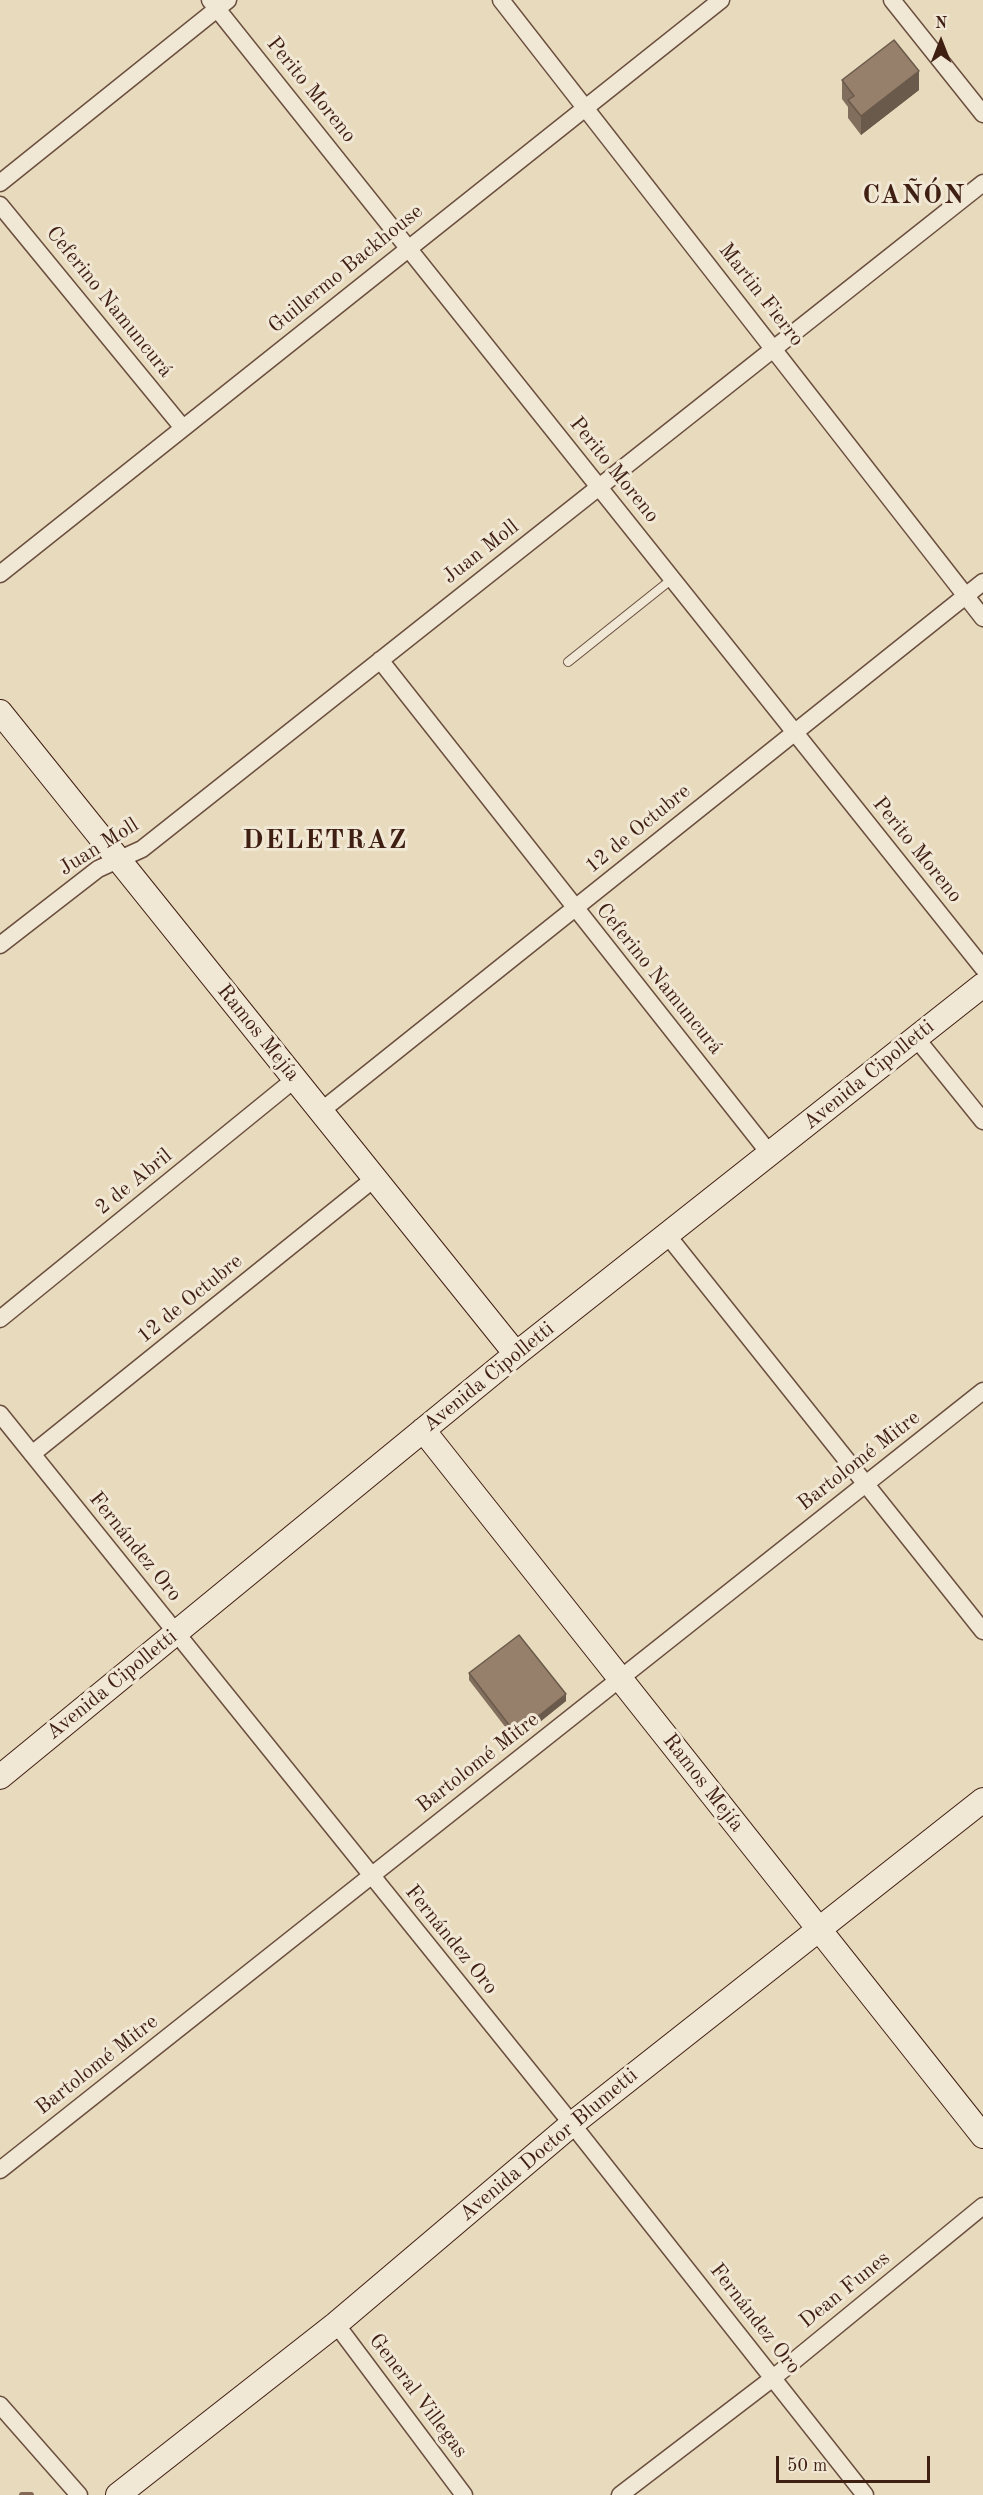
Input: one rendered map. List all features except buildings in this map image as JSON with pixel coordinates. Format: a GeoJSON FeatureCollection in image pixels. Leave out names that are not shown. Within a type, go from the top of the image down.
{"type":"FeatureCollection","features":[{"type":"Feature","properties":{"kind":"street","name":"Martin Fierro"},"geometry":{"type":"LineString","coordinates":[[501,0],[983,618]]}},
{"type":"Feature","properties":{"kind":"street","name":"Guillermo Backhouse"},"geometry":{"type":"LineString","coordinates":[[0,573],[721,0]]}},
{"type":"Feature","properties":{"kind":"street"},"geometry":{"type":"LineString","coordinates":[[892,0],[983,114]]}},
{"type":"Feature","properties":{"kind":"street"},"geometry":{"type":"LineString","coordinates":[[0,183],[219,3]]}},
{"type":"Feature","properties":{"kind":"street","name":"Perito Moreno"},"geometry":{"type":"LineString","coordinates":[[219,3],[408,249],[983,968]]}},
{"type":"Feature","properties":{"kind":"street","name":"Juan Moll"},"geometry":{"type":"LineString","coordinates":[[0,945],[98,869],[142,849],[983,183]]}},
{"type":"Feature","properties":{"kind":"street","name":"Ceferino Namuncurá"},"geometry":{"type":"LineString","coordinates":[[0,205],[183,428]]}},
{"type":"Feature","properties":{"kind":"street","name":"12 de Octubre"},"geometry":{"type":"LineString","coordinates":[[321,1111],[983,582]]}},
{"type":"Feature","properties":{"kind":"street","name":"Ceferino Namuncurá"},"geometry":{"type":"LineString","coordinates":[[380,660],[574,909],[770,1154]]}},
{"type":"Feature","properties":{"kind":"street","name":"Ramos Mejía"},"geometry":{"type":"LineString","coordinates":[[0,712],[516,1353]]}},
{"type":"Feature","properties":{"kind":"street","name":"Avenida Cipolletti"},"geometry":{"type":"LineString","coordinates":[[0,1777],[516,1353],[668,1236],[983,985]]}},
{"type":"Feature","properties":{"kind":"street"},"geometry":{"type":"LineString","coordinates":[[916,1038],[983,1121]]}},
{"type":"Feature","properties":{"kind":"street","name":"2 de Abril"},"geometry":{"type":"LineString","coordinates":[[0,1319],[296,1079]]}},
{"type":"Feature","properties":{"kind":"street","name":"12 de Octubre"},"geometry":{"type":"LineString","coordinates":[[32,1454],[375,1178]]}},
{"type":"Feature","properties":{"kind":"street"},"geometry":{"type":"LineString","coordinates":[[668,1236],[983,1631]]}},
{"type":"Feature","properties":{"kind":"street","name":"Bartolomé Mitre"},"geometry":{"type":"LineString","coordinates":[[0,2170],[983,1391]]}},
{"type":"Feature","properties":{"kind":"street","name":"Fernández Oro"},"geometry":{"type":"LineString","coordinates":[[0,1414],[572,2124],[865,2495]]}},
{"type":"Feature","properties":{"kind":"street","name":"Ramos Mejía"},"geometry":{"type":"LineString","coordinates":[[423,1430],[983,2136]]}},
{"type":"Feature","properties":{"kind":"street","name":"Avenida Doctor Blumetti"},"geometry":{"type":"LineString","coordinates":[[118,2495],[336,2324],[572,2124],[983,1800]]}},
{"type":"Feature","properties":{"kind":"street","name":"Dean Funes"},"geometry":{"type":"LineString","coordinates":[[620,2495],[773,2378],[983,2206]]}},
{"type":"Feature","properties":{"kind":"street","name":"General Villegas"},"geometry":{"type":"LineString","coordinates":[[336,2324],[464,2495]]}},
{"type":"Feature","properties":{"kind":"street"},"geometry":{"type":"LineString","coordinates":[[0,2405],[79,2495]]}},
{"type":"Feature","properties":{"kind":"lane"},"geometry":{"type":"LineString","coordinates":[[568,662],[672,579]]}},
{"type":"Feature","properties":{"kind":"waterway"},"geometry":{"type":"LineString","coordinates":[[22,2495],[31,2495]]}},
{"type":"Feature","properties":{"kind":"district","name":"CAÑÓN"},"geometry":{"type":"Point","coordinates":[914,196]}},
{"type":"Feature","properties":{"kind":"district","name":"DELETRAZ"},"geometry":{"type":"Point","coordinates":[325,841]}}]}
